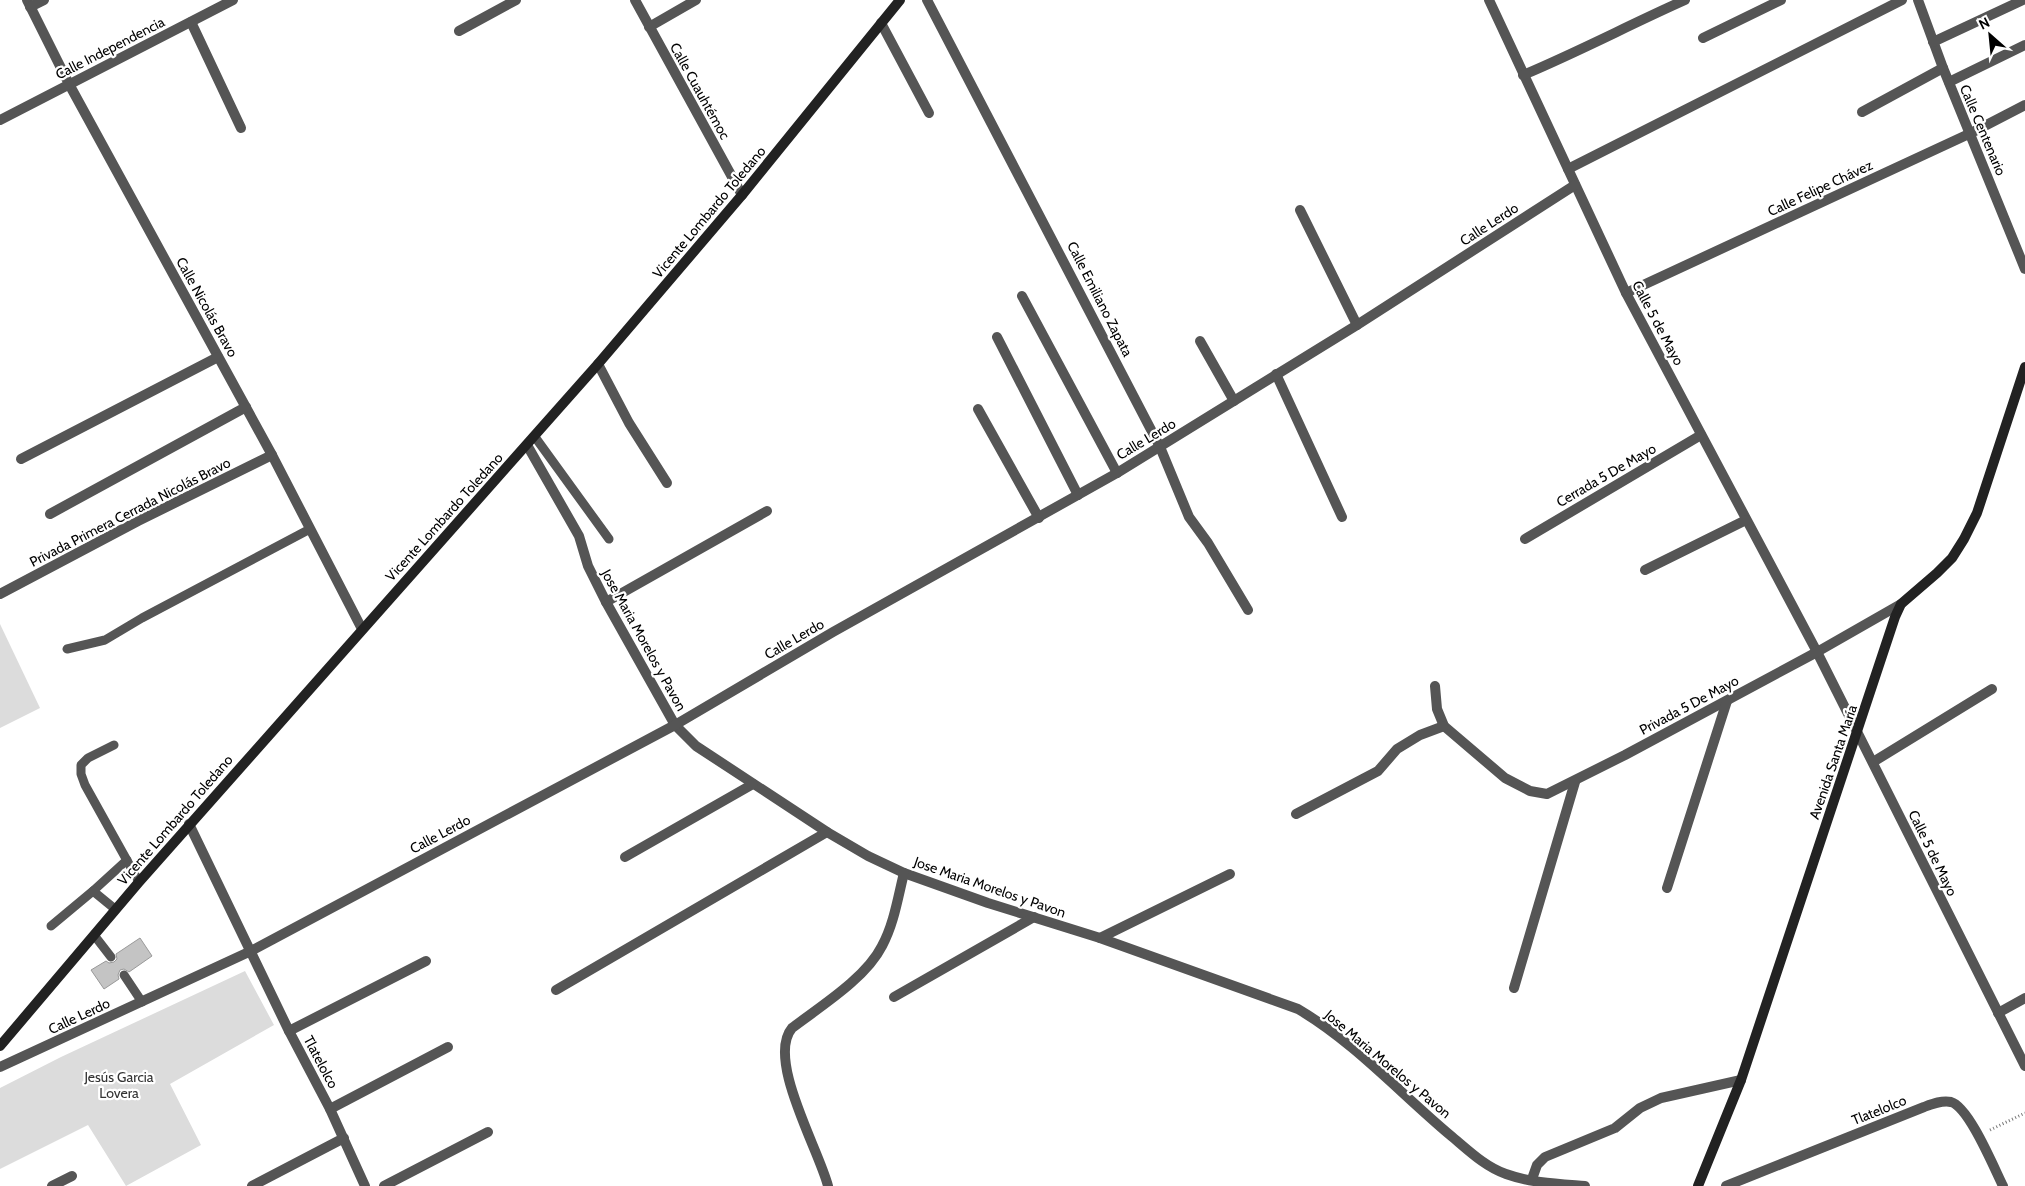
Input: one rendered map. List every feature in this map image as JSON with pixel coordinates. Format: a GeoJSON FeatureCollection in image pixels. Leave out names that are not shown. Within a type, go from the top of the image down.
{"type":"FeatureCollection","features":[{"type":"Feature","properties":{"kind":"main road","name":"Vicente Lombardo Toledano"},"geometry":{"type":"LineString","coordinates":[[0,1046],[189,824],[528,445],[598,364],[742,194],[900,0]]}},
{"type":"Feature","properties":{"kind":"main road","name":"Avenida Santa María"},"geometry":{"type":"LineString","coordinates":[[1698,1186],[1741,1080],[1895,617],[1901,604],[1947,563],[1964,539],[1977,513],[2025,367]]}},
{"type":"Feature","properties":{"kind":"street"},"geometry":{"type":"LineString","coordinates":[[28,3],[44,0]]}},
{"type":"Feature","properties":{"kind":"street","name":"Calle Independencia"},"geometry":{"type":"LineString","coordinates":[[0,120],[233,0]]}},
{"type":"Feature","properties":{"kind":"street"},"geometry":{"type":"LineString","coordinates":[[459,32],[516,0]]}},
{"type":"Feature","properties":{"kind":"street","name":"Calle Cuauhtémoc"},"geometry":{"type":"LineString","coordinates":[[635,0],[742,194]]}},
{"type":"Feature","properties":{"kind":"street"},"geometry":{"type":"LineString","coordinates":[[649,27],[696,0]]}},
{"type":"Feature","properties":{"kind":"street","name":"Calle Emiliano Zapata"},"geometry":{"type":"LineString","coordinates":[[927,0],[1160,446],[1189,517],[1208,542],[1248,610]]}},
{"type":"Feature","properties":{"kind":"street","name":"Calle 5 de Mayo"},"geometry":{"type":"LineString","coordinates":[[1489,0],[1626,293],[1817,652],[2025,1066]]}},
{"type":"Feature","properties":{"kind":"street"},"geometry":{"type":"LineString","coordinates":[[1523,75],[1685,0]]}},
{"type":"Feature","properties":{"kind":"street"},"geometry":{"type":"LineString","coordinates":[[1703,38],[1781,0]]}},
{"type":"Feature","properties":{"kind":"street"},"geometry":{"type":"LineString","coordinates":[[1568,169],[1902,0]]}},
{"type":"Feature","properties":{"kind":"street","name":"Calle Centenario"},"geometry":{"type":"LineString","coordinates":[[1918,0],[1948,82],[1971,133],[2025,269]]}},
{"type":"Feature","properties":{"kind":"street"},"geometry":{"type":"LineString","coordinates":[[1934,42],[2023,0]]}},
{"type":"Feature","properties":{"kind":"street","name":"Calle Nicolás Bravo"},"geometry":{"type":"LineString","coordinates":[[28,3],[70,84],[272,455],[362,629]]}},
{"type":"Feature","properties":{"kind":"street"},"geometry":{"type":"LineString","coordinates":[[191,22],[242,128]]}},
{"type":"Feature","properties":{"kind":"street"},"geometry":{"type":"LineString","coordinates":[[881,23],[929,112]]}},
{"type":"Feature","properties":{"kind":"street"},"geometry":{"type":"LineString","coordinates":[[1948,82],[2025,45]]}},
{"type":"Feature","properties":{"kind":"street"},"geometry":{"type":"LineString","coordinates":[[1862,112],[1943,68]]}},
{"type":"Feature","properties":{"kind":"street","name":"Calle Felipe Chávez"},"geometry":{"type":"LineString","coordinates":[[1626,293],[1971,133],[2025,105]]}},
{"type":"Feature","properties":{"kind":"street","name":"Calle Lerdo"},"geometry":{"type":"LineString","coordinates":[[0,1067],[251,951],[674,725],[833,632],[1117,473],[1357,325],[1575,185]]}},
{"type":"Feature","properties":{"kind":"street"},"geometry":{"type":"LineString","coordinates":[[1300,210],[1357,325]]}},
{"type":"Feature","properties":{"kind":"street"},"geometry":{"type":"LineString","coordinates":[[1022,296],[1117,473]]}},
{"type":"Feature","properties":{"kind":"street"},"geometry":{"type":"LineString","coordinates":[[997,337],[1078,495]]}},
{"type":"Feature","properties":{"kind":"street"},"geometry":{"type":"LineString","coordinates":[[1200,341],[1234,401]]}},
{"type":"Feature","properties":{"kind":"street"},"geometry":{"type":"LineString","coordinates":[[21,459],[218,357]]}},
{"type":"Feature","properties":{"kind":"street"},"geometry":{"type":"LineString","coordinates":[[598,364],[628,423],[667,483]]}},
{"type":"Feature","properties":{"kind":"street"},"geometry":{"type":"LineString","coordinates":[[1276,374],[1342,517]]}},
{"type":"Feature","properties":{"kind":"street"},"geometry":{"type":"LineString","coordinates":[[50,514],[246,407]]}},
{"type":"Feature","properties":{"kind":"street"},"geometry":{"type":"LineString","coordinates":[[978,409],[1039,518]]}},
{"type":"Feature","properties":{"kind":"street","name":"Cerrada 5 De Mayo"},"geometry":{"type":"LineString","coordinates":[[1525,539],[1701,436]]}},
{"type":"Feature","properties":{"kind":"street","name":"Jose Maria Morelos y Pavon"},"geometry":{"type":"LineString","coordinates":[[528,445],[579,536],[588,566],[606,602],[674,725],[696,746],[827,832],[868,856],[904,873],[1100,938],[1298,1009],[1317,1020],[1344,1041],[1484,1163],[1505,1174],[1552,1184],[1585,1186]]}},
{"type":"Feature","properties":{"kind":"street","name":"Privada Primera Cerrada Nicolás Bravo"},"geometry":{"type":"LineString","coordinates":[[0,594],[138,521],[272,455]]}},
{"type":"Feature","properties":{"kind":"street"},"geometry":{"type":"LineString","coordinates":[[606,602],[767,511]]}},
{"type":"Feature","properties":{"kind":"street"},"geometry":{"type":"LineString","coordinates":[[1645,570],[1746,520]]}},
{"type":"Feature","properties":{"kind":"street"},"geometry":{"type":"LineString","coordinates":[[1817,652],[1901,604]]}},
{"type":"Feature","properties":{"kind":"street","name":"Privada 5 De Mayo"},"geometry":{"type":"LineString","coordinates":[[1444,726],[1505,778],[1530,791],[1547,794],[1575,782],[1817,652]]}},
{"type":"Feature","properties":{"kind":"street"},"geometry":{"type":"LineString","coordinates":[[1296,814],[1378,772],[1397,749],[1420,735],[1444,726],[1438,709],[1435,686]]}},
{"type":"Feature","properties":{"kind":"street"},"geometry":{"type":"LineString","coordinates":[[1873,762],[1992,689]]}},
{"type":"Feature","properties":{"kind":"street"},"geometry":{"type":"LineString","coordinates":[[1667,888],[1726,701]]}},
{"type":"Feature","properties":{"kind":"street"},"geometry":{"type":"LineString","coordinates":[[1514,988],[1575,782]]}},
{"type":"Feature","properties":{"kind":"street"},"geometry":{"type":"LineString","coordinates":[[624,857],[753,784]]}},
{"type":"Feature","properties":{"kind":"street","name":"Tlatelolco"},"geometry":{"type":"LineString","coordinates":[[189,824],[366,1186]]}},
{"type":"Feature","properties":{"kind":"street"},"geometry":{"type":"LineString","coordinates":[[556,990],[827,832]]}},
{"type":"Feature","properties":{"kind":"street"},"geometry":{"type":"LineString","coordinates":[[828,1186],[822,1163],[802,1119],[790,1082],[785,1058],[785,1042],[787,1034],[792,1028],[868,968],[882,946],[891,924],[904,873]]}},
{"type":"Feature","properties":{"kind":"street"},"geometry":{"type":"LineString","coordinates":[[1100,938],[1230,874]]}},
{"type":"Feature","properties":{"kind":"street"},"geometry":{"type":"LineString","coordinates":[[894,997],[1034,917]]}},
{"type":"Feature","properties":{"kind":"street"},"geometry":{"type":"LineString","coordinates":[[289,1031],[426,961]]}},
{"type":"Feature","properties":{"kind":"street"},"geometry":{"type":"LineString","coordinates":[[1998,1013],[2025,998]]}},
{"type":"Feature","properties":{"kind":"street"},"geometry":{"type":"LineString","coordinates":[[330,1109],[448,1047]]}},
{"type":"Feature","properties":{"kind":"street"},"geometry":{"type":"LineString","coordinates":[[1532,1179],[1537,1165],[1545,1157],[1616,1128],[1648,1103],[1661,1098],[1741,1080]]}},
{"type":"Feature","properties":{"kind":"street","name":"Tlatelolco"},"geometry":{"type":"LineString","coordinates":[[1726,1186],[1935,1103],[1951,1102],[1963,1110],[2003,1186]]}},
{"type":"Feature","properties":{"kind":"street"},"geometry":{"type":"LineString","coordinates":[[384,1186],[488,1132]]}},
{"type":"Feature","properties":{"kind":"street"},"geometry":{"type":"LineString","coordinates":[[252,1186],[344,1138]]}},
{"type":"Feature","properties":{"kind":"street"},"geometry":{"type":"LineString","coordinates":[[52,1186],[72,1176]]}},
{"type":"Feature","properties":{"kind":"lane"},"geometry":{"type":"LineString","coordinates":[[535,437],[609,539]]}},
{"type":"Feature","properties":{"kind":"lane"},"geometry":{"type":"LineString","coordinates":[[66,648],[105,640],[142,618],[310,529]]}},
{"type":"Feature","properties":{"kind":"lane"},"geometry":{"type":"LineString","coordinates":[[114,745],[88,758],[81,765],[81,774],[85,785],[139,882]]}},
{"type":"Feature","properties":{"kind":"lane"},"geometry":{"type":"LineString","coordinates":[[51,926],[126,860]]}},
{"type":"Feature","properties":{"kind":"lane"},"geometry":{"type":"LineString","coordinates":[[93,891],[115,909]]}},
{"type":"Feature","properties":{"kind":"lane"},"geometry":{"type":"LineString","coordinates":[[94,935],[111,957]]}},
{"type":"Feature","properties":{"kind":"lane"},"geometry":{"type":"LineString","coordinates":[[124,975],[142,1002]]}},
{"type":"Feature","properties":{"kind":"path"},"geometry":{"type":"LineString","coordinates":[[1978,1136],[2025,1113]]}},
{"type":"Feature","properties":{"kind":"green space"},"geometry":{"type":"Polygon","coordinates":[[[0,624],[40,708],[0,728],[0,624]]]}},
{"type":"Feature","properties":{"kind":"green space","name":"Jesús Garcia Lovera"},"geometry":{"type":"Polygon","coordinates":[[[245,971],[274,1025],[170,1084],[201,1145],[126,1186],[88,1125],[0,1169],[0,1088],[61,1057],[245,971]]]}},
{"type":"Feature","properties":{"kind":"building"},"geometry":{"type":"Polygon","coordinates":[[[140,938],[152,956],[129,972],[124,969],[120,970],[119,979],[104,989],[91,970],[106,961],[109,963],[114,962],[117,959],[116,954],[140,938]]]}}]}
